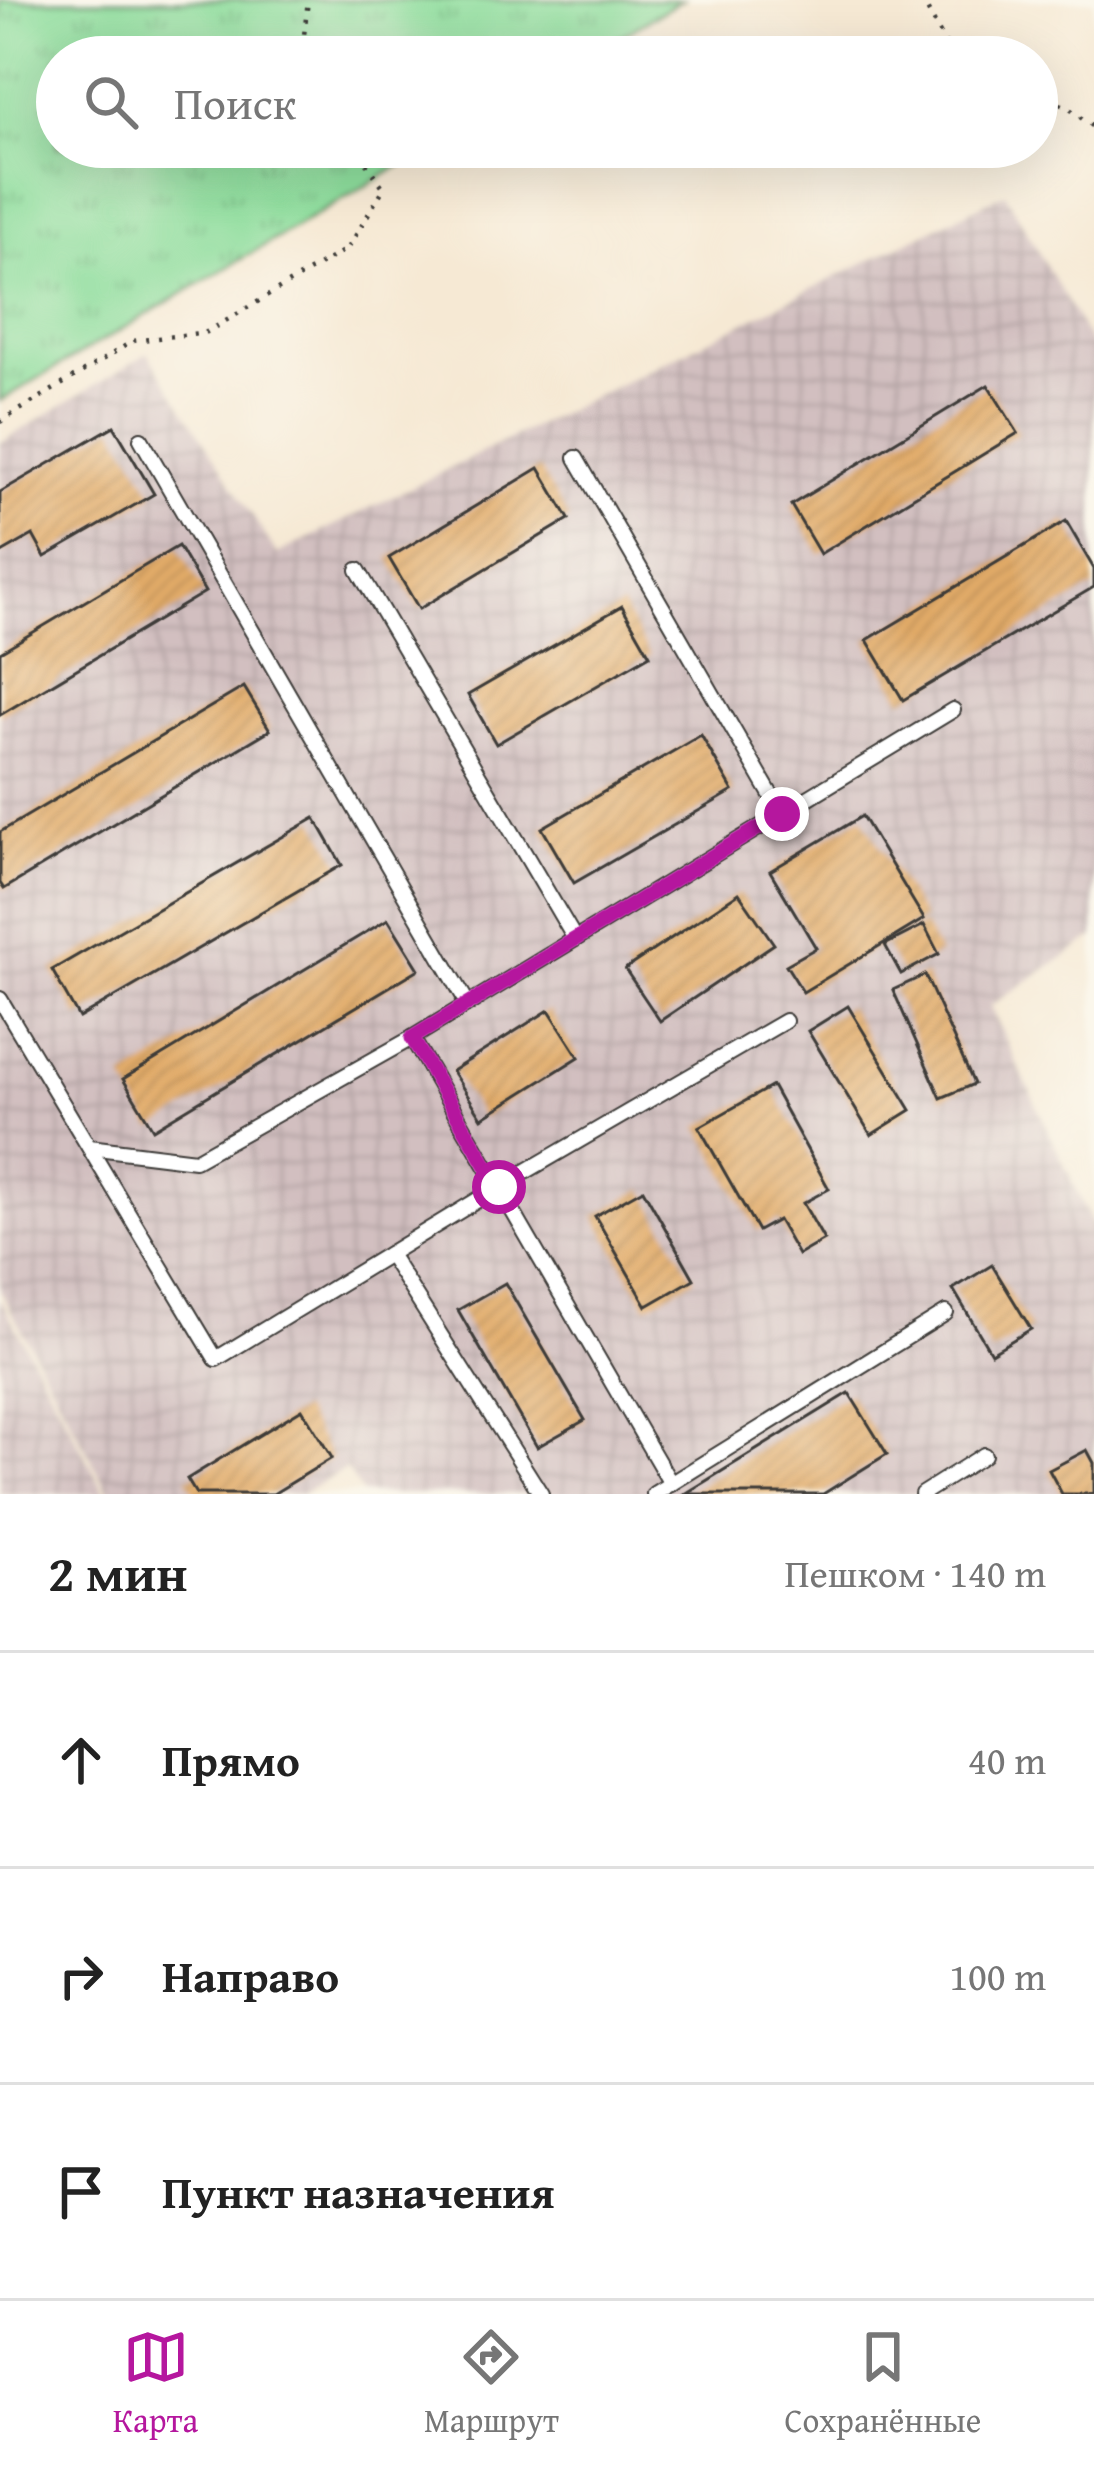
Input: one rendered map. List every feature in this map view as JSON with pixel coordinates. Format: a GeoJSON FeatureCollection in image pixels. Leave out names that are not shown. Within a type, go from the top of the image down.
{"type":"FeatureCollection","features":[{"type":"Feature","properties":{"kind":"lane"},"geometry":{"type":"LineString","coordinates":[[141,439],[468,1004]]}},
{"type":"Feature","properties":{"kind":"lane"},"geometry":{"type":"LineString","coordinates":[[577,458],[782,814]]}},
{"type":"Feature","properties":{"kind":"lane"},"geometry":{"type":"LineString","coordinates":[[358,570],[575,939]]}},
{"type":"Feature","properties":{"kind":"lane"},"geometry":{"type":"LineString","coordinates":[[89,1147],[195,1160],[412,1038],[952,710]]}},
{"type":"Feature","properties":{"kind":"lane"},"geometry":{"type":"LineString","coordinates":[[0,999],[216,1359],[784,1021]]}},
{"type":"Feature","properties":{"kind":"lane"},"geometry":{"type":"LineString","coordinates":[[412,1038],[671,1484]]}},
{"type":"Feature","properties":{"kind":"lane"},"geometry":{"type":"LineString","coordinates":[[389,1254],[541,1494]]}},
{"type":"Feature","properties":{"kind":"lane"},"geometry":{"type":"LineString","coordinates":[[654,1494],[946,1313]]}},
{"type":"Feature","properties":{"kind":"lane"},"geometry":{"type":"LineString","coordinates":[[922,1494],[984,1455]]}},
{"type":"Feature","properties":{"kind":"path"},"geometry":{"type":"LineString","coordinates":[[304,36],[308,0]]}},
{"type":"Feature","properties":{"kind":"path"},"geometry":{"type":"LineString","coordinates":[[922,0],[942,36]]}},
{"type":"Feature","properties":{"kind":"path"},"geometry":{"type":"LineString","coordinates":[[1058,104],[1094,128]]}},
{"type":"Feature","properties":{"kind":"path"},"geometry":{"type":"LineString","coordinates":[[0,422],[133,341],[207,332],[348,248],[384,188],[369,168]]}},
{"type":"Feature","properties":{"kind":"shaded area"},"geometry":{"type":"Polygon","coordinates":[[[1005,193],[1094,349],[1094,937],[990,1006],[1094,1228],[1094,1494],[362,1494],[346,1469],[301,1494],[110,1494],[0,1290],[0,443],[148,353],[277,554],[1005,193]]]}},
{"type":"Feature","properties":{"kind":"shaded area"},"geometry":{"type":"Polygon","coordinates":[[[0,1298],[106,1494],[0,1494],[0,1298]]]}},
{"type":"Feature","properties":{"kind":"green space"},"geometry":{"type":"Polygon","coordinates":[[[0,0],[682,0],[621,36],[36,36],[36,168],[396,168],[0,401],[0,0]]]}},
{"type":"Feature","properties":{"kind":"building"},"geometry":{"type":"Polygon","coordinates":[[[988,385],[1018,433],[820,554],[791,505],[988,385]]]}},
{"type":"Feature","properties":{"kind":"building"},"geometry":{"type":"Polygon","coordinates":[[[114,426],[154,494],[45,557],[33,535],[0,554],[0,492],[114,426]]]}},
{"type":"Feature","properties":{"kind":"building"},"geometry":{"type":"Polygon","coordinates":[[[539,468],[569,519],[419,609],[389,558],[539,468]]]}},
{"type":"Feature","properties":{"kind":"building"},"geometry":{"type":"Polygon","coordinates":[[[1066,521],[1094,569],[1094,587],[903,700],[867,640],[1066,521]]]}},
{"type":"Feature","properties":{"kind":"building"},"geometry":{"type":"Polygon","coordinates":[[[178,546],[205,592],[0,715],[0,652],[178,546]]]}},
{"type":"Feature","properties":{"kind":"building"},"geometry":{"type":"Polygon","coordinates":[[[622,606],[650,655],[496,744],[468,695],[622,606]]]}},
{"type":"Feature","properties":{"kind":"building"},"geometry":{"type":"Polygon","coordinates":[[[244,687],[270,730],[4,889],[0,832],[244,687]]]}},
{"type":"Feature","properties":{"kind":"building"},"geometry":{"type":"Polygon","coordinates":[[[701,735],[733,791],[574,883],[542,828],[701,735]]]}},
{"type":"Feature","properties":{"kind":"building"},"geometry":{"type":"Polygon","coordinates":[[[862,816],[924,919],[803,992],[786,965],[816,948],[770,871],[862,816]]]}},
{"type":"Feature","properties":{"kind":"building"},"geometry":{"type":"Polygon","coordinates":[[[315,818],[342,865],[79,1018],[52,970],[315,818]]]}},
{"type":"Feature","properties":{"kind":"building"},"geometry":{"type":"Polygon","coordinates":[[[739,893],[774,944],[660,1021],[625,969],[739,893]]]}},
{"type":"Feature","properties":{"kind":"building"},"geometry":{"type":"Polygon","coordinates":[[[388,919],[419,969],[153,1129],[123,1079],[388,919]]]}},
{"type":"Feature","properties":{"kind":"building"},"geometry":{"type":"Polygon","coordinates":[[[924,925],[939,954],[901,974],[885,945],[924,925]]]}},
{"type":"Feature","properties":{"kind":"building"},"geometry":{"type":"Polygon","coordinates":[[[925,975],[974,1084],[941,1098],[893,990],[925,975]]]}},
{"type":"Feature","properties":{"kind":"building"},"geometry":{"type":"Polygon","coordinates":[[[848,1006],[911,1110],[871,1135],[808,1031],[848,1006]]]}},
{"type":"Feature","properties":{"kind":"building"},"geometry":{"type":"Polygon","coordinates":[[[549,1010],[579,1057],[482,1118],[452,1071],[549,1010]]]}},
{"type":"Feature","properties":{"kind":"building"},"geometry":{"type":"Polygon","coordinates":[[[772,1086],[829,1189],[803,1203],[824,1240],[798,1255],[778,1220],[758,1231],[699,1127],[772,1086]]]}},
{"type":"Feature","properties":{"kind":"building"},"geometry":{"type":"Polygon","coordinates":[[[643,1189],[694,1279],[647,1306],[595,1216],[643,1189]]]}},
{"type":"Feature","properties":{"kind":"building"},"geometry":{"type":"Polygon","coordinates":[[[992,1265],[1031,1329],[991,1353],[953,1289],[992,1265]]]}},
{"type":"Feature","properties":{"kind":"building"},"geometry":{"type":"Polygon","coordinates":[[[505,1283],[585,1420],[537,1447],[458,1310],[505,1283]]]}},
{"type":"Feature","properties":{"kind":"building"},"geometry":{"type":"Polygon","coordinates":[[[849,1393],[887,1454],[823,1494],[685,1494],[849,1393]]]}},
{"type":"Feature","properties":{"kind":"building"},"geometry":{"type":"Polygon","coordinates":[[[302,1409],[332,1458],[273,1494],[196,1494],[187,1479],[302,1409]]]}},
{"type":"Feature","properties":{"kind":"building"},"geometry":{"type":"Polygon","coordinates":[[[1087,1450],[1094,1463],[1094,1494],[1062,1494],[1049,1470],[1087,1450]]]}},
{"type":"Feature","properties":{"kind":"route"},"geometry":{"type":"LineString","coordinates":[[499,1187],[412,1038],[782,814]]}}]}
